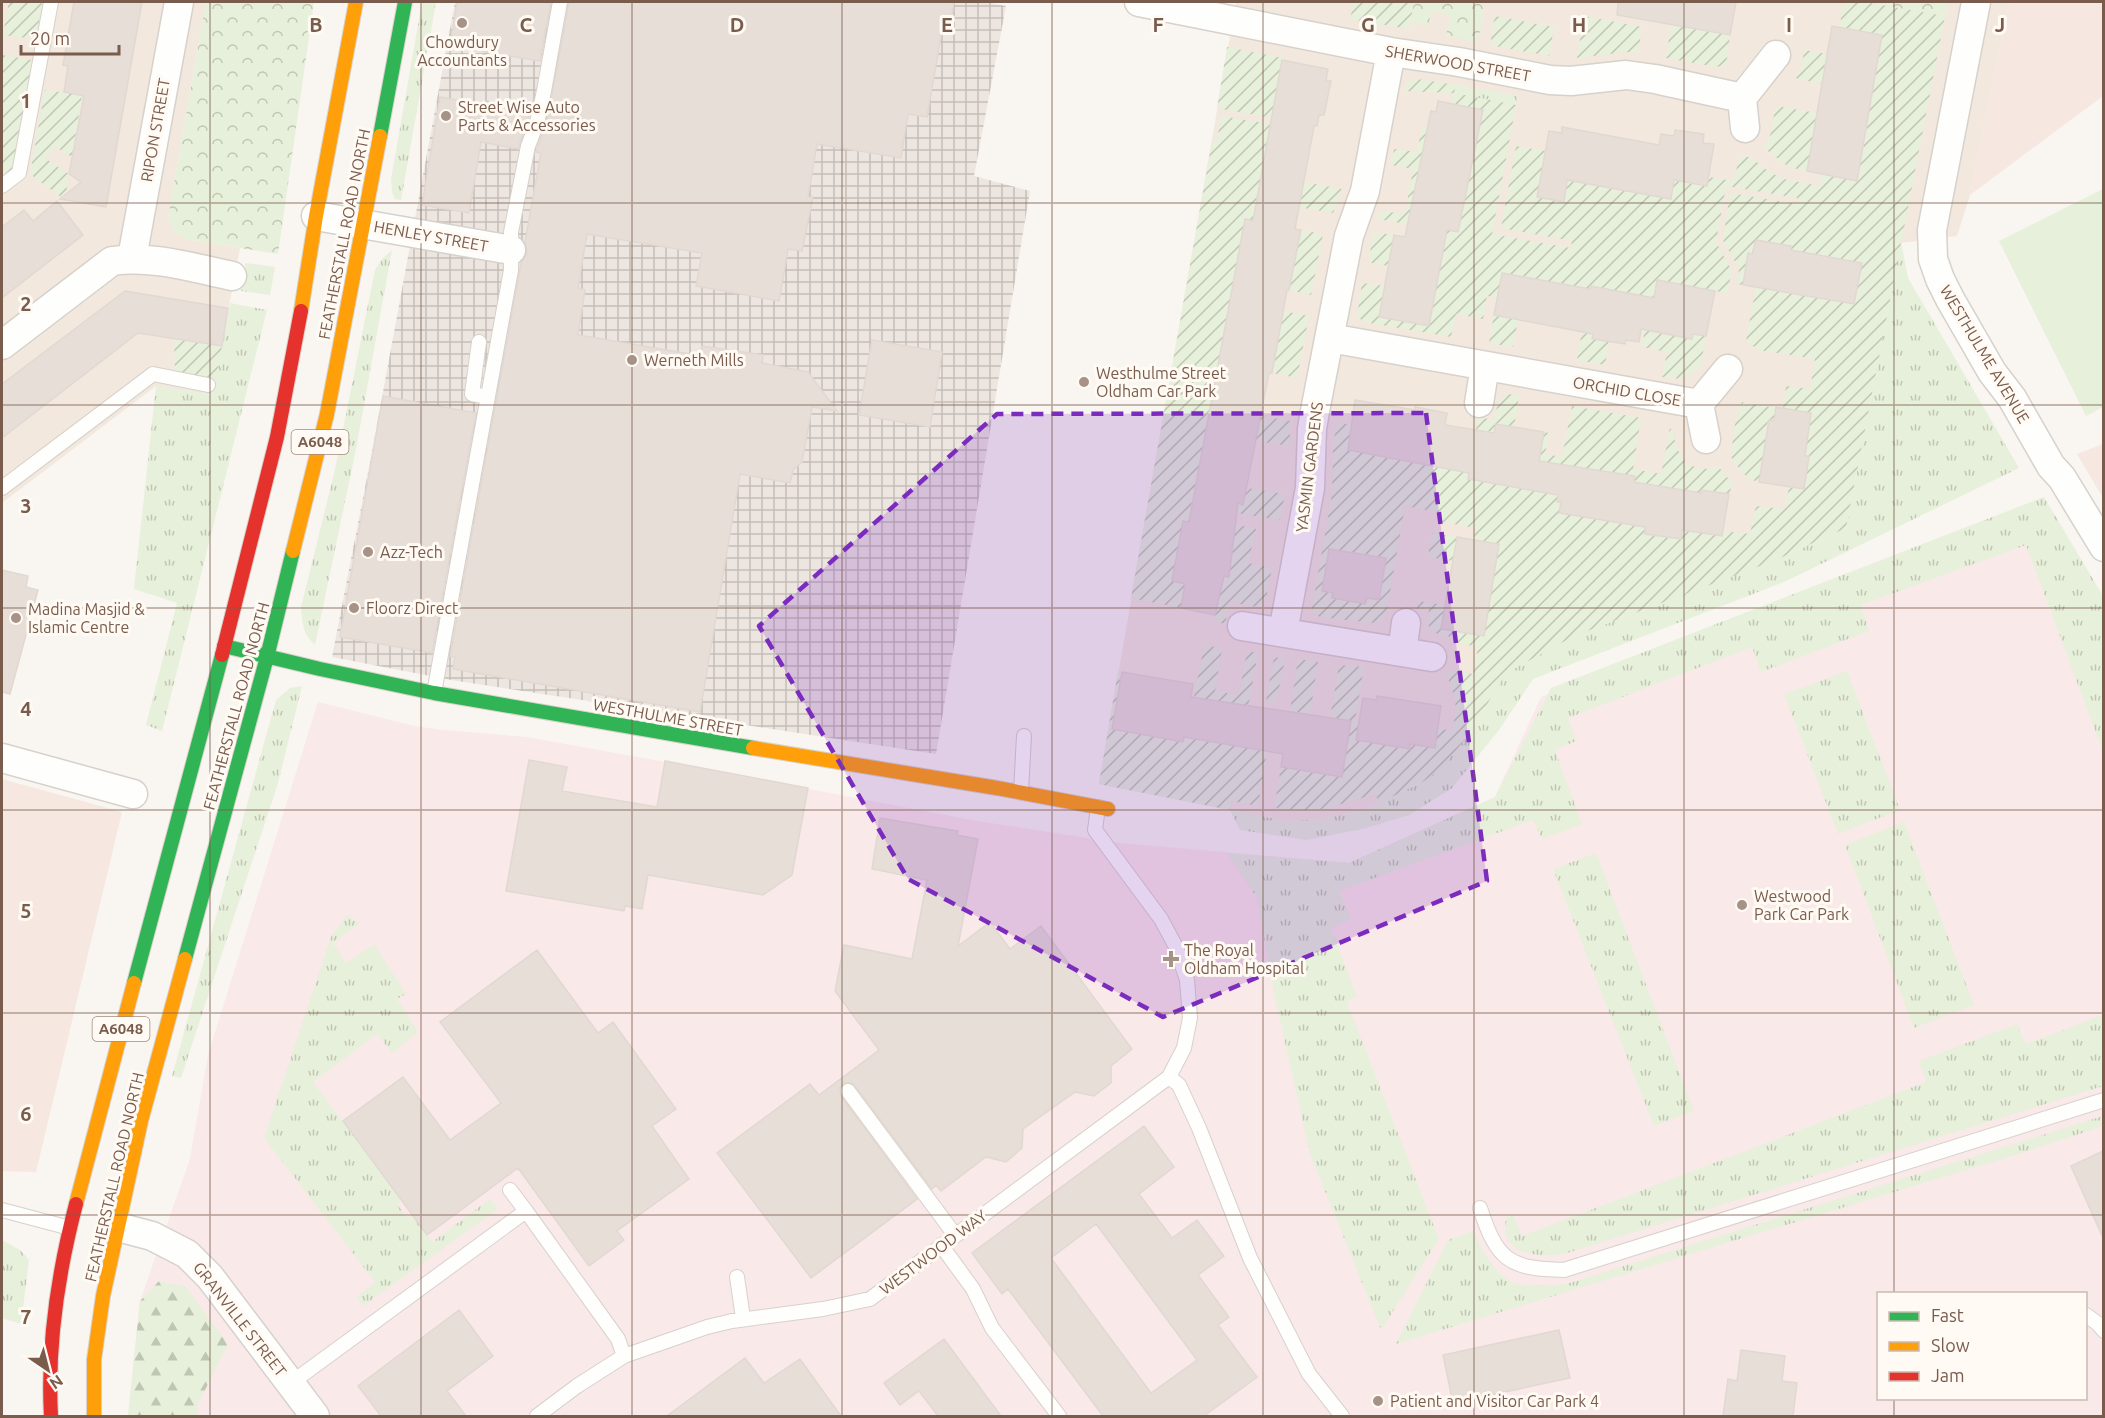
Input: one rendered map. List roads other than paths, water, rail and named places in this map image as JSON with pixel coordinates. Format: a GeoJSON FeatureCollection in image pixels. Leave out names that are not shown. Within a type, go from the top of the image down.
{"type":"FeatureCollection","features":[{"type":"Feature","properties":{"kind":"main road","name":"FEATHERSTALL ROAD NORTH"},"geometry":{"type":"LineString","coordinates":[[51,1416],[49,1378],[55,1316],[70,1228],[180,804],[224,646],[276,437],[306,288],[316,216],[356,2]]}},
{"type":"Feature","properties":{"kind":"main road","name":"FEATHERSTALL ROAD NORTH"},"geometry":{"type":"LineString","coordinates":[[94,1416],[94,1360],[103,1296],[141,1121],[267,657],[327,414],[405,2]]}},
{"type":"Feature","properties":{"kind":"main road","name":"WESTHULME STREET"},"geometry":{"type":"LineString","coordinates":[[224,646],[434,693],[819,760],[1021,792],[1103,808]]}},
{"type":"Feature","properties":{"kind":"street","name":"RIPON STREET"},"geometry":{"type":"LineString","coordinates":[[132,258],[179,2]]}},
{"type":"Feature","properties":{"kind":"street","name":"SHERWOOD STREET"},"geometry":{"type":"LineString","coordinates":[[1149,2],[1264,13],[1390,52],[1459,62],[1557,81],[1626,75],[1742,98]]}},
{"type":"Feature","properties":{"kind":"street","name":"WESTHULME AVENUE"},"geometry":{"type":"LineString","coordinates":[[1976,2],[1932,230],[1933,259],[1940,279],[1992,372],[2012,398],[2051,466],[2062,478],[2103,548]]}},
{"type":"Feature","properties":{"kind":"street","name":"YASMIN GARDENS"},"geometry":{"type":"LineString","coordinates":[[1283,632],[1310,488],[1312,429],[1349,236],[1365,191],[1390,52]]}},
{"type":"Feature","properties":{"kind":"street"},"geometry":{"type":"LineString","coordinates":[[1745,128],[1742,98],[1776,55]]}},
{"type":"Feature","properties":{"kind":"street","name":"HENLEY STREET"},"geometry":{"type":"LineString","coordinates":[[316,216],[511,250]]}},
{"type":"Feature","properties":{"kind":"street"},"geometry":{"type":"LineString","coordinates":[[2,345],[112,261],[132,258],[148,259],[232,276]]}},
{"type":"Feature","properties":{"kind":"street"},"geometry":{"type":"LineString","coordinates":[[1330,338],[1485,366],[1479,403]]}},
{"type":"Feature","properties":{"kind":"street","name":"ORCHID CLOSE"},"geometry":{"type":"LineString","coordinates":[[1485,366],[1699,404]]}},
{"type":"Feature","properties":{"kind":"street","name":"ORCHID CLOSE"},"geometry":{"type":"LineString","coordinates":[[1699,404],[1728,369]]}},
{"type":"Feature","properties":{"kind":"street","name":"ORCHID CLOSE"},"geometry":{"type":"LineString","coordinates":[[1699,404],[1706,439]]}},
{"type":"Feature","properties":{"kind":"street"},"geometry":{"type":"LineString","coordinates":[[1402,652],[1406,623]]}},
{"type":"Feature","properties":{"kind":"street"},"geometry":{"type":"LineString","coordinates":[[1242,626],[1432,657]]}},
{"type":"Feature","properties":{"kind":"street"},"geometry":{"type":"LineString","coordinates":[[2,758],[123,784]]}},
{"type":"Feature","properties":{"kind":"street","name":"GRANVILLE STREET"},"geometry":{"type":"LineString","coordinates":[[118,1227],[152,1236],[188,1254],[210,1276],[315,1416]]}},
{"type":"Feature","properties":{"kind":"lane"},"geometry":{"type":"LineString","coordinates":[[2,186],[19,173],[51,2]]}},
{"type":"Feature","properties":{"kind":"lane"},"geometry":{"type":"LineString","coordinates":[[434,693],[511,270],[511,232],[528,147],[540,112],[560,2]]}},
{"type":"Feature","properties":{"kind":"lane"},"geometry":{"type":"LineString","coordinates":[[478,342],[472,394],[488,397]]}},
{"type":"Feature","properties":{"kind":"lane"},"geometry":{"type":"LineString","coordinates":[[3,485],[153,374],[208,385]]}},
{"type":"Feature","properties":{"kind":"lane"},"geometry":{"type":"LineString","coordinates":[[1021,792],[1024,736]]}},
{"type":"Feature","properties":{"kind":"lane"},"geometry":{"type":"LineString","coordinates":[[1103,808],[1095,830],[1161,919],[1176,947],[1187,980],[1190,1018],[1184,1048],[1169,1077],[1179,1085],[1199,1128],[1250,1258],[1309,1374],[1342,1416]]}},
{"type":"Feature","properties":{"kind":"lane","name":"WESTWOOD WAY"},"geometry":{"type":"LineString","coordinates":[[537,1416],[572,1389],[624,1356],[706,1327],[742,1318],[823,1309],[870,1299],[1169,1077]]}},
{"type":"Feature","properties":{"kind":"lane"},"geometry":{"type":"LineString","coordinates":[[848,1091],[955,1235]]}},
{"type":"Feature","properties":{"kind":"lane"},"geometry":{"type":"LineString","coordinates":[[1480,1208],[1489,1237],[1509,1261],[1533,1270],[1564,1270],[2103,1100]]}},
{"type":"Feature","properties":{"kind":"lane"},"geometry":{"type":"LineString","coordinates":[[510,1190],[618,1339],[624,1356]]}},
{"type":"Feature","properties":{"kind":"lane"},"geometry":{"type":"LineString","coordinates":[[2,1210],[70,1228]]}},
{"type":"Feature","properties":{"kind":"lane"},"geometry":{"type":"LineString","coordinates":[[291,1383],[526,1211]]}},
{"type":"Feature","properties":{"kind":"lane"},"geometry":{"type":"LineString","coordinates":[[941,1245],[973,1289],[992,1328],[1059,1416]]}},
{"type":"Feature","properties":{"kind":"lane"},"geometry":{"type":"LineString","coordinates":[[737,1278],[742,1318]]}},
{"type":"Feature","properties":{"kind":"lane"},"geometry":{"type":"LineString","coordinates":[[2087,1316],[2097,1323],[2103,1331]]}},
{"type":"Feature","properties":{"kind":"place","name":"Chowdury Accountants"},"geometry":{"type":"Point","coordinates":[462,23]}},
{"type":"Feature","properties":{"kind":"place","name":"Street Wise Auto Parts & Accessories"},"geometry":{"type":"Point","coordinates":[446,116]}},
{"type":"Feature","properties":{"kind":"place","name":"Werneth Mills"},"geometry":{"type":"Point","coordinates":[632,360]}},
{"type":"Feature","properties":{"kind":"place","name":"Westhulme Street Oldham Car Park"},"geometry":{"type":"Point","coordinates":[1084,382]}},
{"type":"Feature","properties":{"kind":"place","name":"Azz-Tech"},"geometry":{"type":"Point","coordinates":[368,552]}},
{"type":"Feature","properties":{"kind":"place","name":"Floorz Direct"},"geometry":{"type":"Point","coordinates":[354,608]}},
{"type":"Feature","properties":{"kind":"place","name":"Madina Masjid & Islamic Centre"},"geometry":{"type":"Point","coordinates":[16,618]}},
{"type":"Feature","properties":{"kind":"place","name":"Westwood Park Car Park"},"geometry":{"type":"Point","coordinates":[1742,905]}},
{"type":"Feature","properties":{"kind":"place","name":"The Royal Oldham Hospital"},"geometry":{"type":"Point","coordinates":[1171,959]}},
{"type":"Feature","properties":{"kind":"place","name":"Patient and Visitor Car Park 4"},"geometry":{"type":"Point","coordinates":[1378,1401]}}]}
